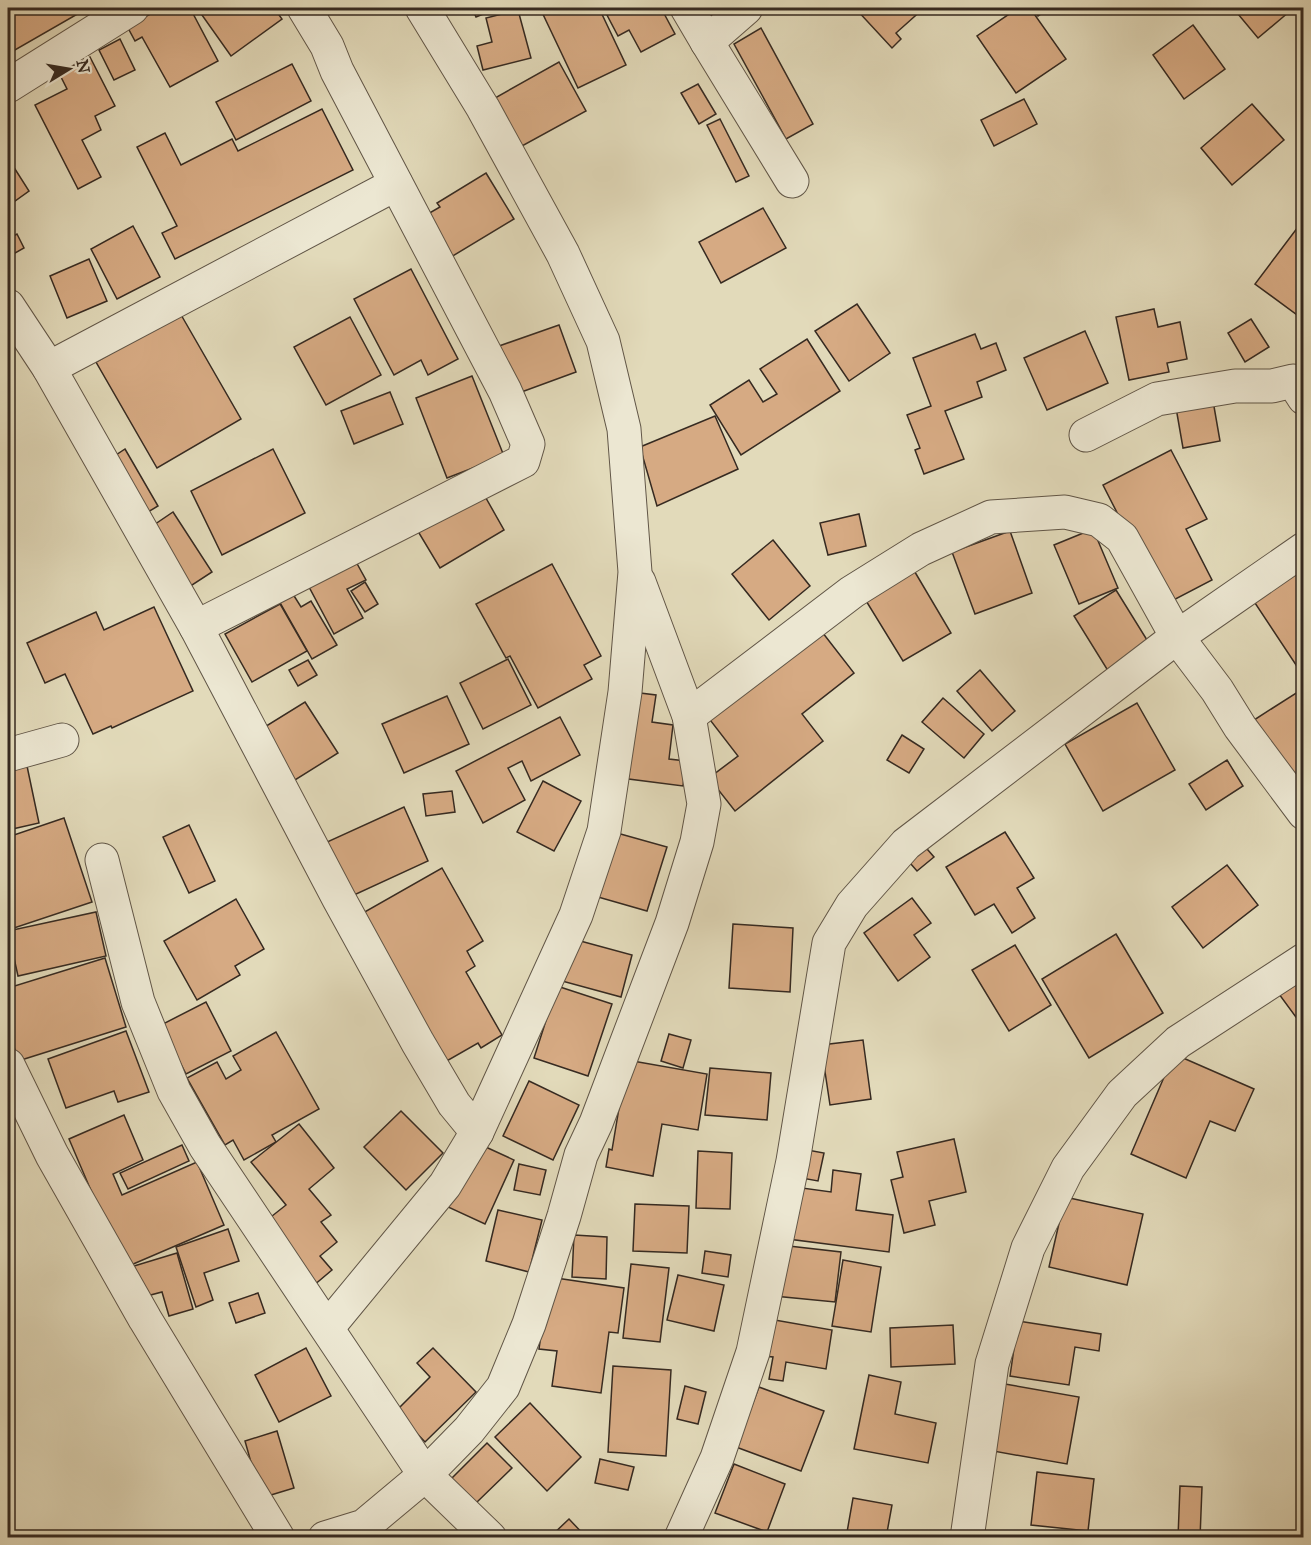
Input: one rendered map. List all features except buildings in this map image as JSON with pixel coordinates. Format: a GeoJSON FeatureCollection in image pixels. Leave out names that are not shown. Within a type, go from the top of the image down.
{"type":"FeatureCollection","features":[{"type":"Feature","properties":{"kind":"street"},"geometry":{"type":"LineString","coordinates":[[8,86],[132,8]]}},
{"type":"Feature","properties":{"kind":"street"},"geometry":{"type":"LineString","coordinates":[[196,627],[523,461],[528,444],[505,391],[337,71],[327,46],[304,8]]}},
{"type":"Feature","properties":{"kind":"street"},"geometry":{"type":"LineString","coordinates":[[328,1327],[445,1185],[477,1132],[576,915],[604,831],[626,692],[635,572],[624,429],[603,341],[552,233],[483,108],[423,8]]}},
{"type":"Feature","properties":{"kind":"street"},"geometry":{"type":"LineString","coordinates":[[687,8],[792,181]]}},
{"type":"Feature","properties":{"kind":"street"},"geometry":{"type":"LineString","coordinates":[[707,42],[746,8]]}},
{"type":"Feature","properties":{"kind":"street"},"geometry":{"type":"LineString","coordinates":[[49,368],[396,184]]}},
{"type":"Feature","properties":{"kind":"street"},"geometry":{"type":"LineString","coordinates":[[8,306],[49,368],[196,627],[333,889],[412,1033],[454,1104],[477,1132]]}},
{"type":"Feature","properties":{"kind":"street"},"geometry":{"type":"LineString","coordinates":[[1086,435],[1157,399],[1235,386],[1300,383]]}},
{"type":"Feature","properties":{"kind":"street"},"geometry":{"type":"LineString","coordinates":[[689,716],[852,592],[921,549],[991,518],[1065,512],[1099,520],[1122,538],[1177,637],[1304,813]]}},
{"type":"Feature","properties":{"kind":"street"},"geometry":{"type":"LineString","coordinates":[[681,1538],[717,1458],[753,1352],[793,1161],[829,942],[852,905],[906,844],[1177,637],[1304,549]]}},
{"type":"Feature","properties":{"kind":"street"},"geometry":{"type":"LineString","coordinates":[[325,1538],[364,1526],[425,1475],[469,1430],[502,1387],[529,1324],[581,1155],[596,1123],[672,923],[697,842],[704,804],[689,716],[635,572]]}},
{"type":"Feature","properties":{"kind":"street"},"geometry":{"type":"LineString","coordinates":[[8,755],[62,740]]}},
{"type":"Feature","properties":{"kind":"street"},"geometry":{"type":"LineString","coordinates":[[102,860],[138,1002],[174,1091],[205,1146],[425,1475],[490,1538]]}},
{"type":"Feature","properties":{"kind":"street"},"geometry":{"type":"LineString","coordinates":[[967,1538],[992,1364],[1028,1248],[1068,1168],[1122,1094],[1178,1042],[1304,960]]}},
{"type":"Feature","properties":{"kind":"street"},"geometry":{"type":"LineString","coordinates":[[8,1065],[52,1155],[145,1319],[278,1538]]}}]}
